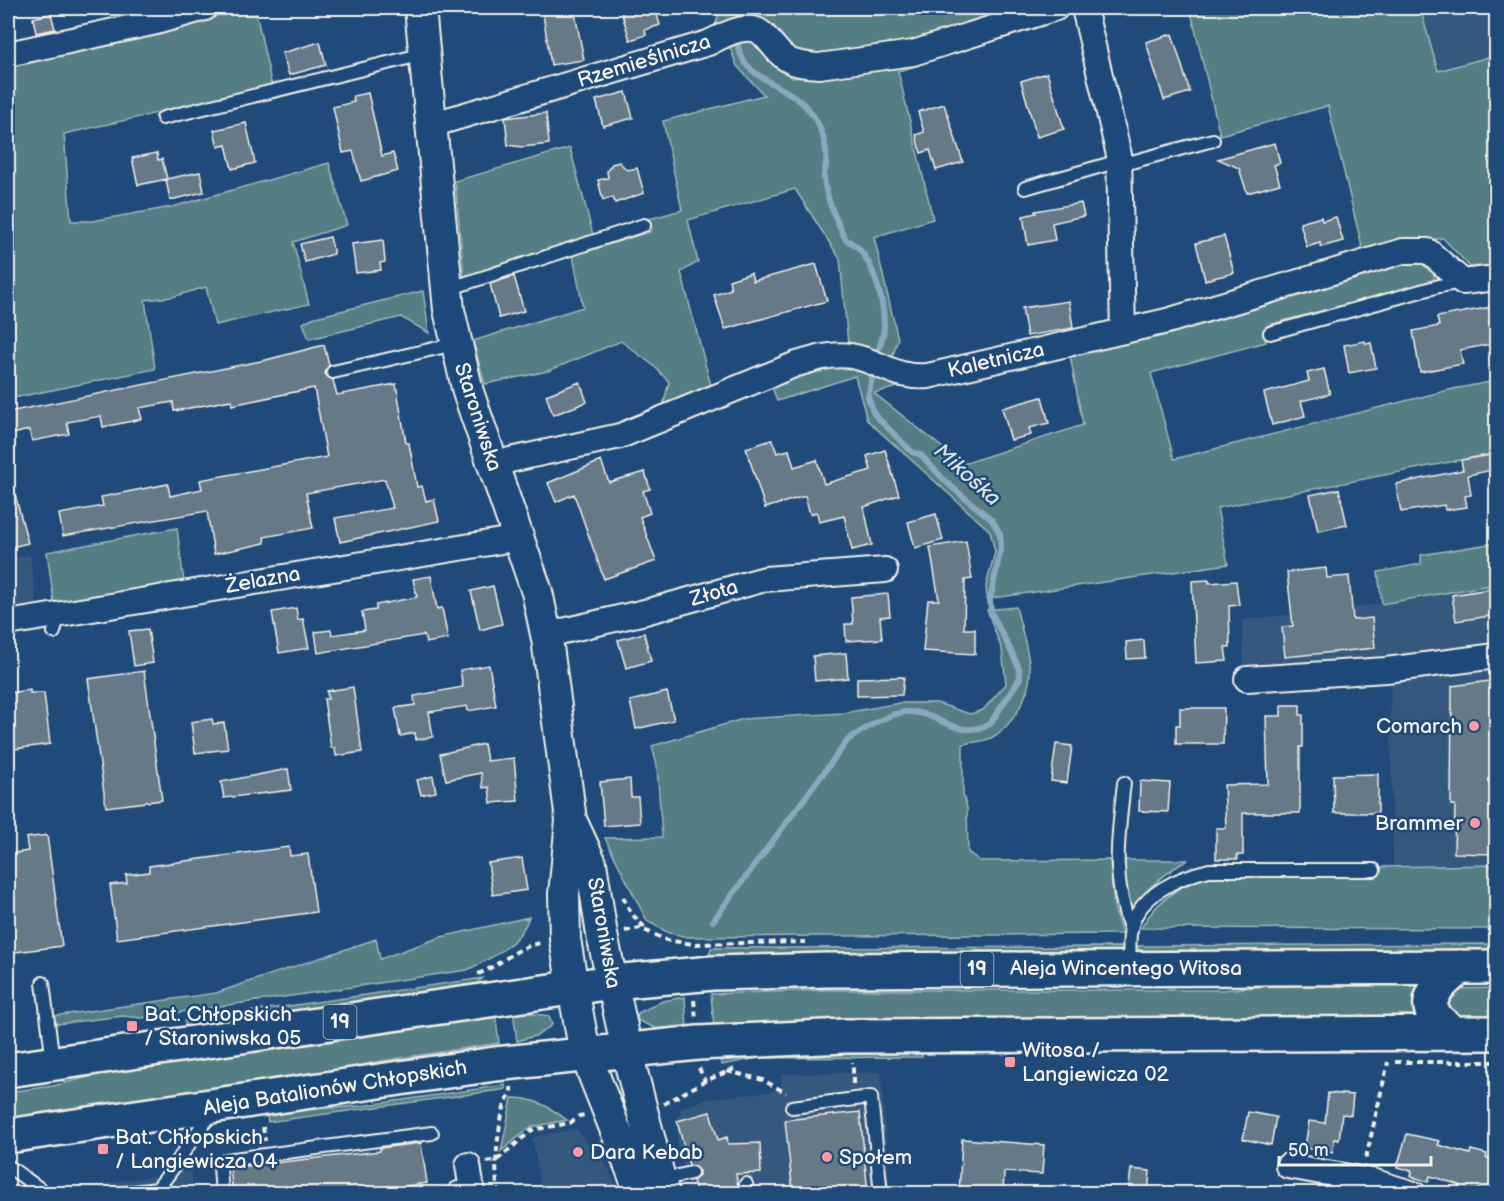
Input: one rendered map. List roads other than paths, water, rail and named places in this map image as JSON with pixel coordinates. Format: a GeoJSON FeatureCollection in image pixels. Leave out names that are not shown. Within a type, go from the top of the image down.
{"type":"FeatureCollection","features":[{"type":"Feature","properties":{"kind":"main road","name":"Aleja Wincentego Witosa"},"geometry":{"type":"LineString","coordinates":[[612,982],[692,960],[827,970],[1497,967]]}},
{"type":"Feature","properties":{"kind":"main road"},"geometry":{"type":"LineString","coordinates":[[1455,1033],[1436,1020],[1431,1013],[1430,1003],[1439,984],[1460,967]]}},
{"type":"Feature","properties":{"kind":"main road","name":"19"},"geometry":{"type":"LineString","coordinates":[[8,1070],[497,983],[573,988],[612,982]]}},
{"type":"Feature","properties":{"kind":"main road"},"geometry":{"type":"LineString","coordinates":[[627,1049],[698,1043],[857,1036],[1497,1033]]}},
{"type":"Feature","properties":{"kind":"main road","name":"Aleja Batalionów Chłopskich"},"geometry":{"type":"LineString","coordinates":[[8,1136],[509,1063],[627,1049]]}},
{"type":"Feature","properties":{"kind":"street"},"geometry":{"type":"LineString","coordinates":[[8,54],[156,22],[205,8]]}},
{"type":"Feature","properties":{"kind":"street","name":"Staroniwska"},"geometry":{"type":"LineString","coordinates":[[420,8],[447,290],[455,344],[492,464],[537,592],[546,635],[571,820],[564,894],[565,939],[585,1053],[606,1112],[655,1189]]}},
{"type":"Feature","properties":{"kind":"street","name":"Rzemieślnicza"},"geometry":{"type":"LineString","coordinates":[[431,125],[708,43],[738,31],[755,29],[763,34],[787,59],[803,65],[819,66],[913,53],[1056,8]]}},
{"type":"Feature","properties":{"kind":"street"},"geometry":{"type":"LineString","coordinates":[[1084,8],[1119,163],[1123,331]]}},
{"type":"Feature","properties":{"kind":"street","name":"Kaletnicza"},"geometry":{"type":"LineString","coordinates":[[492,464],[620,436],[814,358],[849,356],[876,364],[903,376],[928,376],[1167,321],[1403,251],[1428,251],[1463,282]]}},
{"type":"Feature","properties":{"kind":"street"},"geometry":{"type":"LineString","coordinates":[[1463,282],[1497,278]]}},
{"type":"Feature","properties":{"kind":"street","name":"Żelazna"},"geometry":{"type":"LineString","coordinates":[[11,618],[56,624],[519,538]]}},
{"type":"Feature","properties":{"kind":"street","name":"Złota"},"geometry":{"type":"LineString","coordinates":[[546,635],[649,612],[765,579],[885,570]]}},
{"type":"Feature","properties":{"kind":"street"},"geometry":{"type":"LineString","coordinates":[[1247,679],[1386,670],[1497,656]]}},
{"type":"Feature","properties":{"kind":"street","name":"Staroniwska"},"geometry":{"type":"LineString","coordinates":[[571,820],[591,863],[612,982],[643,1108],[655,1189]]}},
{"type":"Feature","properties":{"kind":"street"},"geometry":{"type":"LineString","coordinates":[[459,1194],[472,1191],[468,1165]]}},
{"type":"Feature","properties":{"kind":"street"},"geometry":{"type":"LineString","coordinates":[[1288,1166],[1361,1179],[1414,1194]]}},
{"type":"Feature","properties":{"kind":"lane"},"geometry":{"type":"LineString","coordinates":[[163,118],[424,54]]}},
{"type":"Feature","properties":{"kind":"lane"},"geometry":{"type":"LineString","coordinates":[[1025,188],[1213,140]]}},
{"type":"Feature","properties":{"kind":"lane"},"geometry":{"type":"LineString","coordinates":[[447,290],[644,225]]}},
{"type":"Feature","properties":{"kind":"lane"},"geometry":{"type":"LineString","coordinates":[[1270,333],[1439,286],[1463,282]]}},
{"type":"Feature","properties":{"kind":"lane"},"geometry":{"type":"LineString","coordinates":[[333,372],[455,344]]}},
{"type":"Feature","properties":{"kind":"lane"},"geometry":{"type":"LineString","coordinates":[[1124,783],[1115,858],[1123,910],[1131,931],[1130,968]]}},
{"type":"Feature","properties":{"kind":"lane"},"geometry":{"type":"LineString","coordinates":[[1131,931],[1143,907],[1165,886],[1209,870],[1374,870]]}},
{"type":"Feature","properties":{"kind":"lane"},"geometry":{"type":"LineString","coordinates":[[43,983],[53,1063]]}},
{"type":"Feature","properties":{"kind":"lane"},"geometry":{"type":"LineString","coordinates":[[792,1107],[871,1097],[882,1194]]}},
{"type":"Feature","properties":{"kind":"lane"},"geometry":{"type":"LineString","coordinates":[[118,1194],[157,1189],[176,1167],[193,1137],[220,1106]]}},
{"type":"Feature","properties":{"kind":"lane"},"geometry":{"type":"LineString","coordinates":[[222,1194],[220,1167],[226,1160],[432,1133]]}},
{"type":"Feature","properties":{"kind":"lane"},"geometry":{"type":"LineString","coordinates":[[8,1166],[46,1194]]}},
{"type":"Feature","properties":{"kind":"lane"},"geometry":{"type":"LineString","coordinates":[[655,1189],[691,1173]]}},
{"type":"Feature","properties":{"kind":"waterway","name":"Mikośka"},"geometry":{"type":"LineString","coordinates":[[736,23],[743,8]]}},
{"type":"Feature","properties":{"kind":"waterway","name":"Mikośka"},"geometry":{"type":"LineString","coordinates":[[737,37],[739,52],[745,63],[764,79],[798,100],[813,115],[820,128],[826,150],[824,179],[832,210],[846,240],[855,245],[863,254],[879,290],[884,326],[876,358]]}},
{"type":"Feature","properties":{"kind":"waterway","name":"Mikośka"},"geometry":{"type":"LineString","coordinates":[[713,921],[848,740],[883,719],[906,712],[927,715],[966,729],[990,724],[1020,678],[1019,668],[991,612],[990,600],[1001,548],[1000,534],[992,520],[947,483],[921,455],[912,452],[874,414],[868,397],[874,368]]}},
{"type":"Feature","properties":{"kind":"place","name":"Comarch"},"geometry":{"type":"Point","coordinates":[1474,726]}},
{"type":"Feature","properties":{"kind":"place","name":"Brammer"},"geometry":{"type":"Point","coordinates":[1475,823]}},
{"type":"Feature","properties":{"kind":"place","name":"Bat. Chłopskich / Staroniwska 05"},"geometry":{"type":"Point","coordinates":[132,1026]}},
{"type":"Feature","properties":{"kind":"place","name":"Witosa / Langiewicza 02"},"geometry":{"type":"Point","coordinates":[1010,1062]}},
{"type":"Feature","properties":{"kind":"place","name":"Bat. Chłopskich / Langiewicza 04"},"geometry":{"type":"Point","coordinates":[103,1149]}},
{"type":"Feature","properties":{"kind":"place","name":"Dara Kebab"},"geometry":{"type":"Point","coordinates":[578,1152]}},
{"type":"Feature","properties":{"kind":"place","name":"Społem"},"geometry":{"type":"Point","coordinates":[827,1157]}}]}
